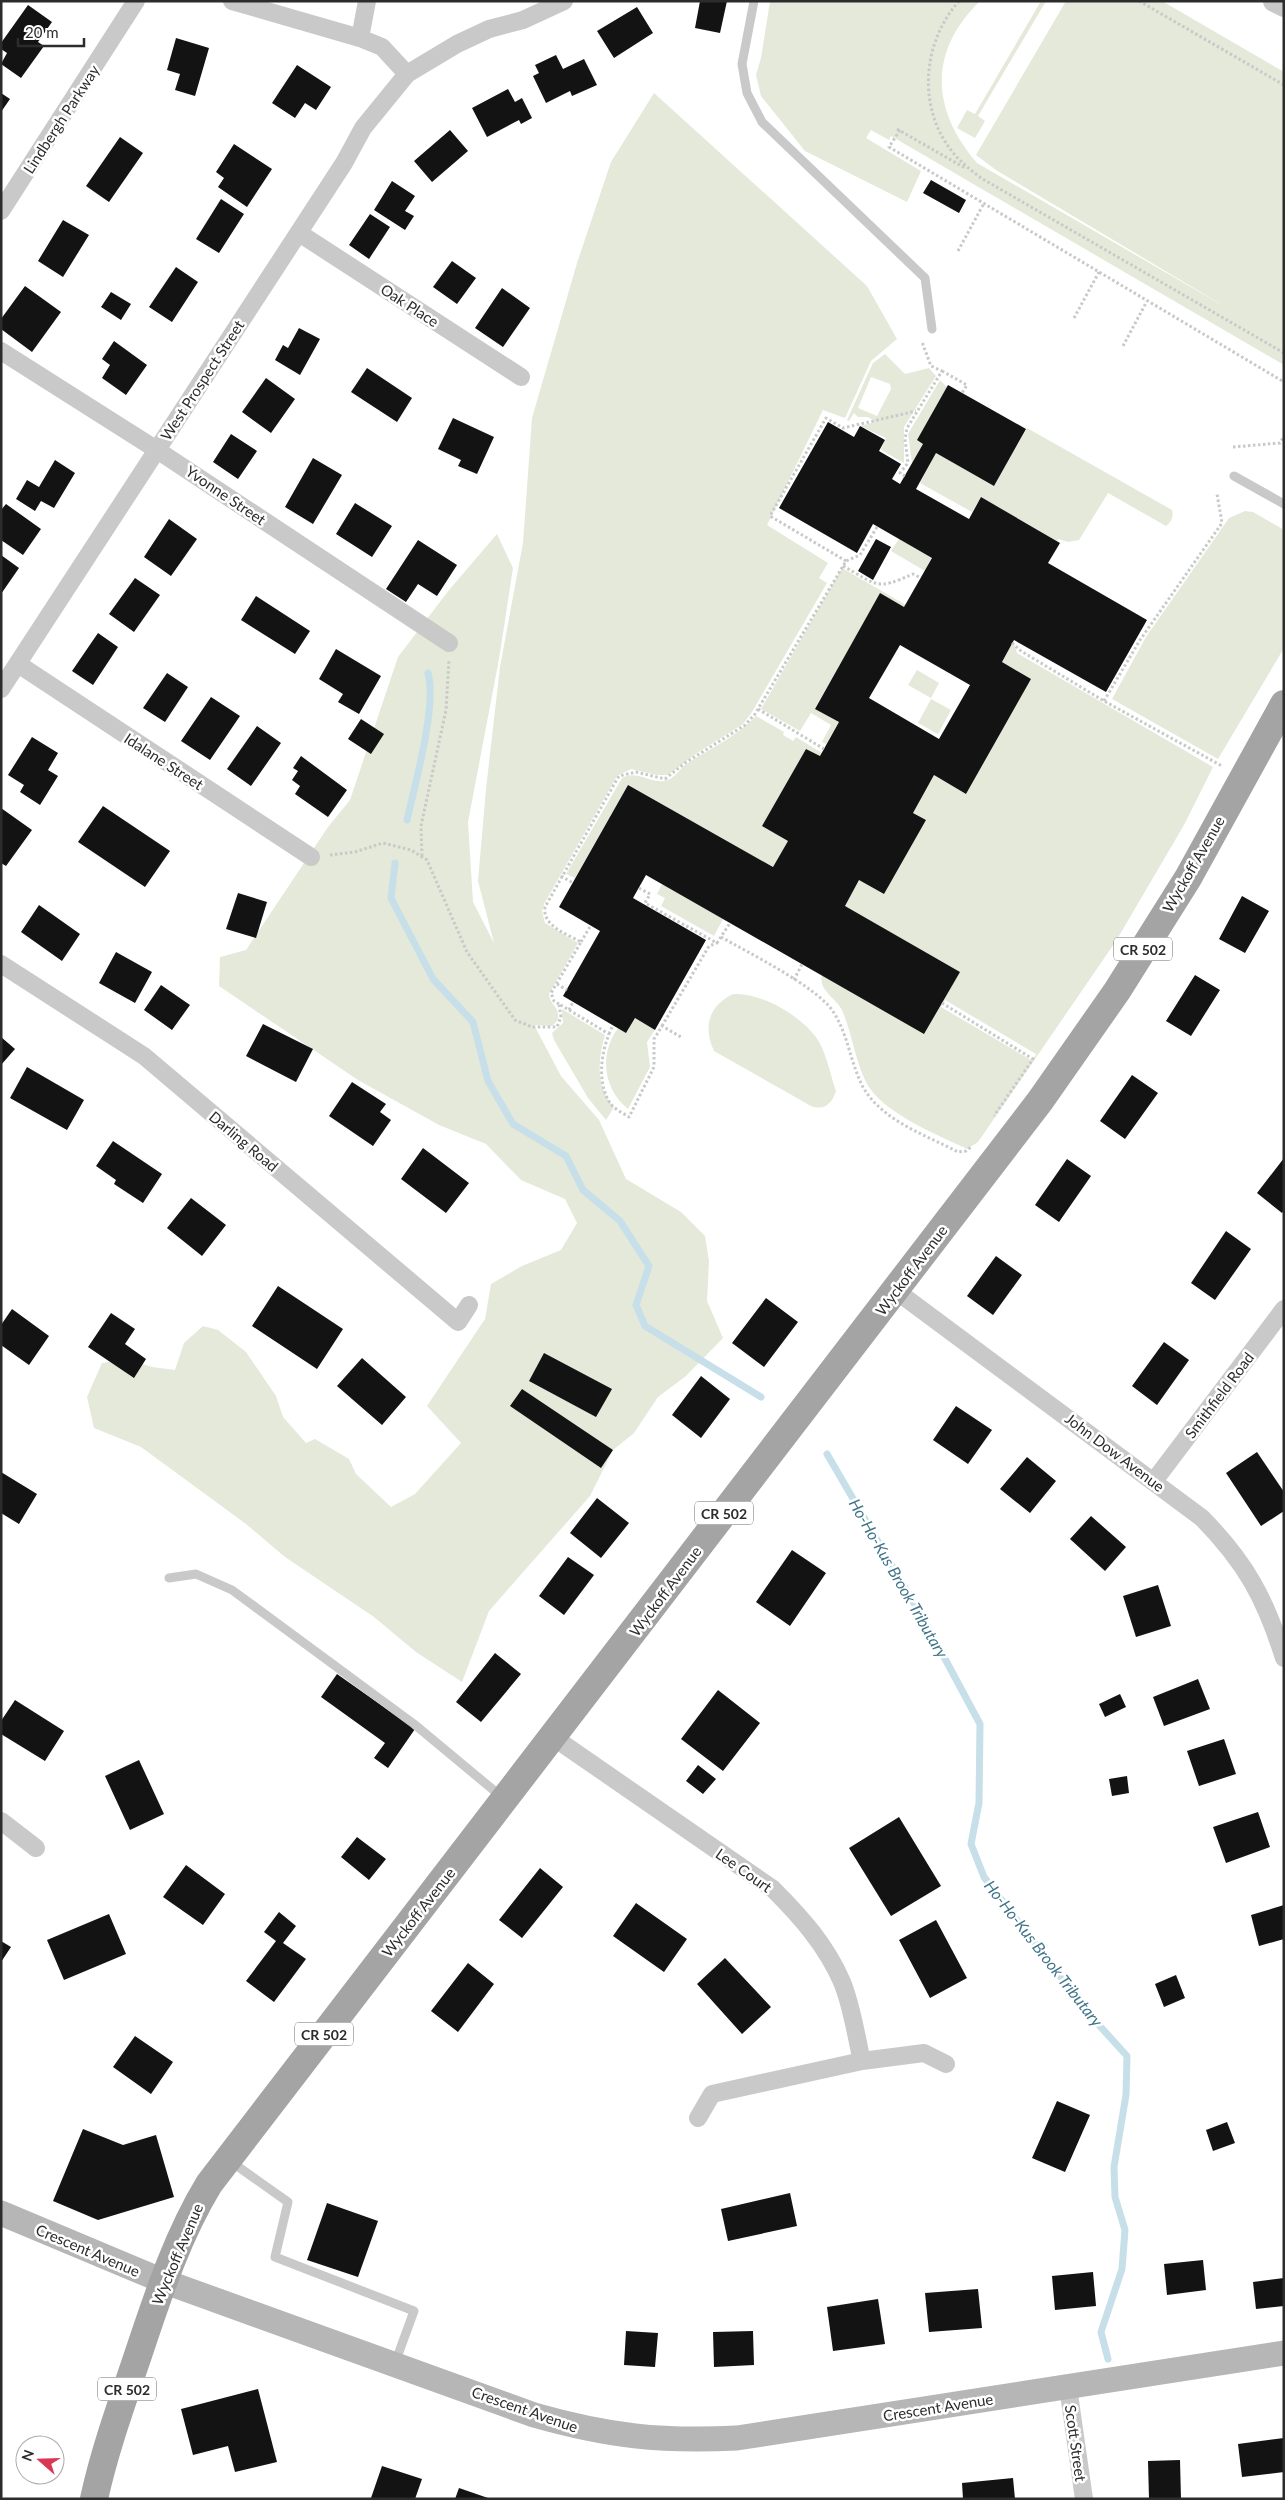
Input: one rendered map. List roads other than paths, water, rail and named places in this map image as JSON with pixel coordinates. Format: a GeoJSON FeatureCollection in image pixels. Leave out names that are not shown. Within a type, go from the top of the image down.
{"type":"FeatureCollection","features":[{"type":"Feature","properties":{"kind":"main road","name":"Wyckoff Avenue"},"geometry":{"type":"LineString","coordinates":[[94,2499],[101,2466],[163,2281],[191,2214],[209,2184],[1040,1101],[1117,991],[1188,878],[1284,704]]}},
{"type":"Feature","properties":{"kind":"main road","name":"Crescent Avenue"},"geometry":{"type":"LineString","coordinates":[[1,2213],[163,2281],[534,2415],[582,2429],[630,2437],[688,2441],[737,2438],[1284,2353]]}},
{"type":"Feature","properties":{"kind":"street","name":"Lindbergh Parkway"},"geometry":{"type":"LineString","coordinates":[[1,211],[136,1]]}},
{"type":"Feature","properties":{"kind":"street"},"geometry":{"type":"LineString","coordinates":[[232,1],[360,38],[382,47],[407,74]]}},
{"type":"Feature","properties":{"kind":"street"},"geometry":{"type":"LineString","coordinates":[[360,38],[367,1]]}},
{"type":"Feature","properties":{"kind":"street","name":"West Prospect Street"},"geometry":{"type":"LineString","coordinates":[[1,689],[299,233],[344,163],[363,128],[407,74],[457,44],[489,30],[523,20],[564,1]]}},
{"type":"Feature","properties":{"kind":"street"},"geometry":{"type":"LineString","coordinates":[[1274,1],[1284,6]]}},
{"type":"Feature","properties":{"kind":"street","name":"Oak Place"},"geometry":{"type":"LineString","coordinates":[[299,233],[521,377]]}},
{"type":"Feature","properties":{"kind":"street","name":"Yvonne Street"},"geometry":{"type":"LineString","coordinates":[[1,351],[157,450],[448,643]]}},
{"type":"Feature","properties":{"kind":"street","name":"Idalane Street"},"geometry":{"type":"LineString","coordinates":[[18,664],[311,857]]}},
{"type":"Feature","properties":{"kind":"street","name":"Darling Road"},"geometry":{"type":"LineString","coordinates":[[1,964],[144,1056],[458,1322],[470,1305]]}},
{"type":"Feature","properties":{"kind":"street","name":"John Dow Avenue"},"geometry":{"type":"LineString","coordinates":[[896,1290],[1202,1518],[1230,1546],[1252,1578],[1268,1610],[1284,1658]]}},
{"type":"Feature","properties":{"kind":"street","name":"Smithfield Road"},"geometry":{"type":"LineString","coordinates":[[1154,1481],[1284,1309]]}},
{"type":"Feature","properties":{"kind":"street","name":"Lee Court"},"geometry":{"type":"LineString","coordinates":[[553,1736],[773,1889],[800,1916],[821,1943],[842,1983],[862,2061]]}},
{"type":"Feature","properties":{"kind":"street"},"geometry":{"type":"LineString","coordinates":[[1,1821],[36,1848]]}},
{"type":"Feature","properties":{"kind":"street"},"geometry":{"type":"LineString","coordinates":[[698,2118],[712,2094],[862,2061],[924,2053],[946,2064]]}},
{"type":"Feature","properties":{"kind":"street","name":"Scott Street"},"geometry":{"type":"LineString","coordinates":[[1068,2387],[1084,2499]]}},
{"type":"Feature","properties":{"kind":"lane"},"geometry":{"type":"LineString","coordinates":[[754,1],[742,64],[747,93],[762,122],[926,278],[932,329]]}},
{"type":"Feature","properties":{"kind":"lane"},"geometry":{"type":"LineString","coordinates":[[1234,476],[1284,504]]}},
{"type":"Feature","properties":{"kind":"lane"},"geometry":{"type":"LineString","coordinates":[[169,1578],[196,1574],[232,1590],[414,1724],[505,1800]]}},
{"type":"Feature","properties":{"kind":"lane"},"geometry":{"type":"LineString","coordinates":[[228,2159],[288,2202],[275,2257],[414,2311],[395,2364]]}},
{"type":"Feature","properties":{"kind":"waterway","name":"Ho-Ho-Kus Brook Tributary"},"geometry":{"type":"LineString","coordinates":[[407,820],[420,766],[430,705],[428,673]]}},
{"type":"Feature","properties":{"kind":"waterway","name":"Ho-Ho-Kus Brook Tributary"},"geometry":{"type":"LineString","coordinates":[[395,863],[391,898],[433,979],[473,1022],[488,1081],[513,1124],[566,1156],[583,1190],[620,1221],[649,1266],[636,1305],[645,1326],[761,1397]]}},
{"type":"Feature","properties":{"kind":"waterway","name":"Ho-Ho-Kus Brook Tributary"},"geometry":{"type":"LineString","coordinates":[[827,1454],[929,1629],[980,1724],[979,1803],[971,1844],[984,1877],[1088,2013],[1127,2056],[1126,2095],[1114,2167],[1115,2197],[1125,2230],[1122,2269],[1101,2332],[1108,2359]]}}]}
